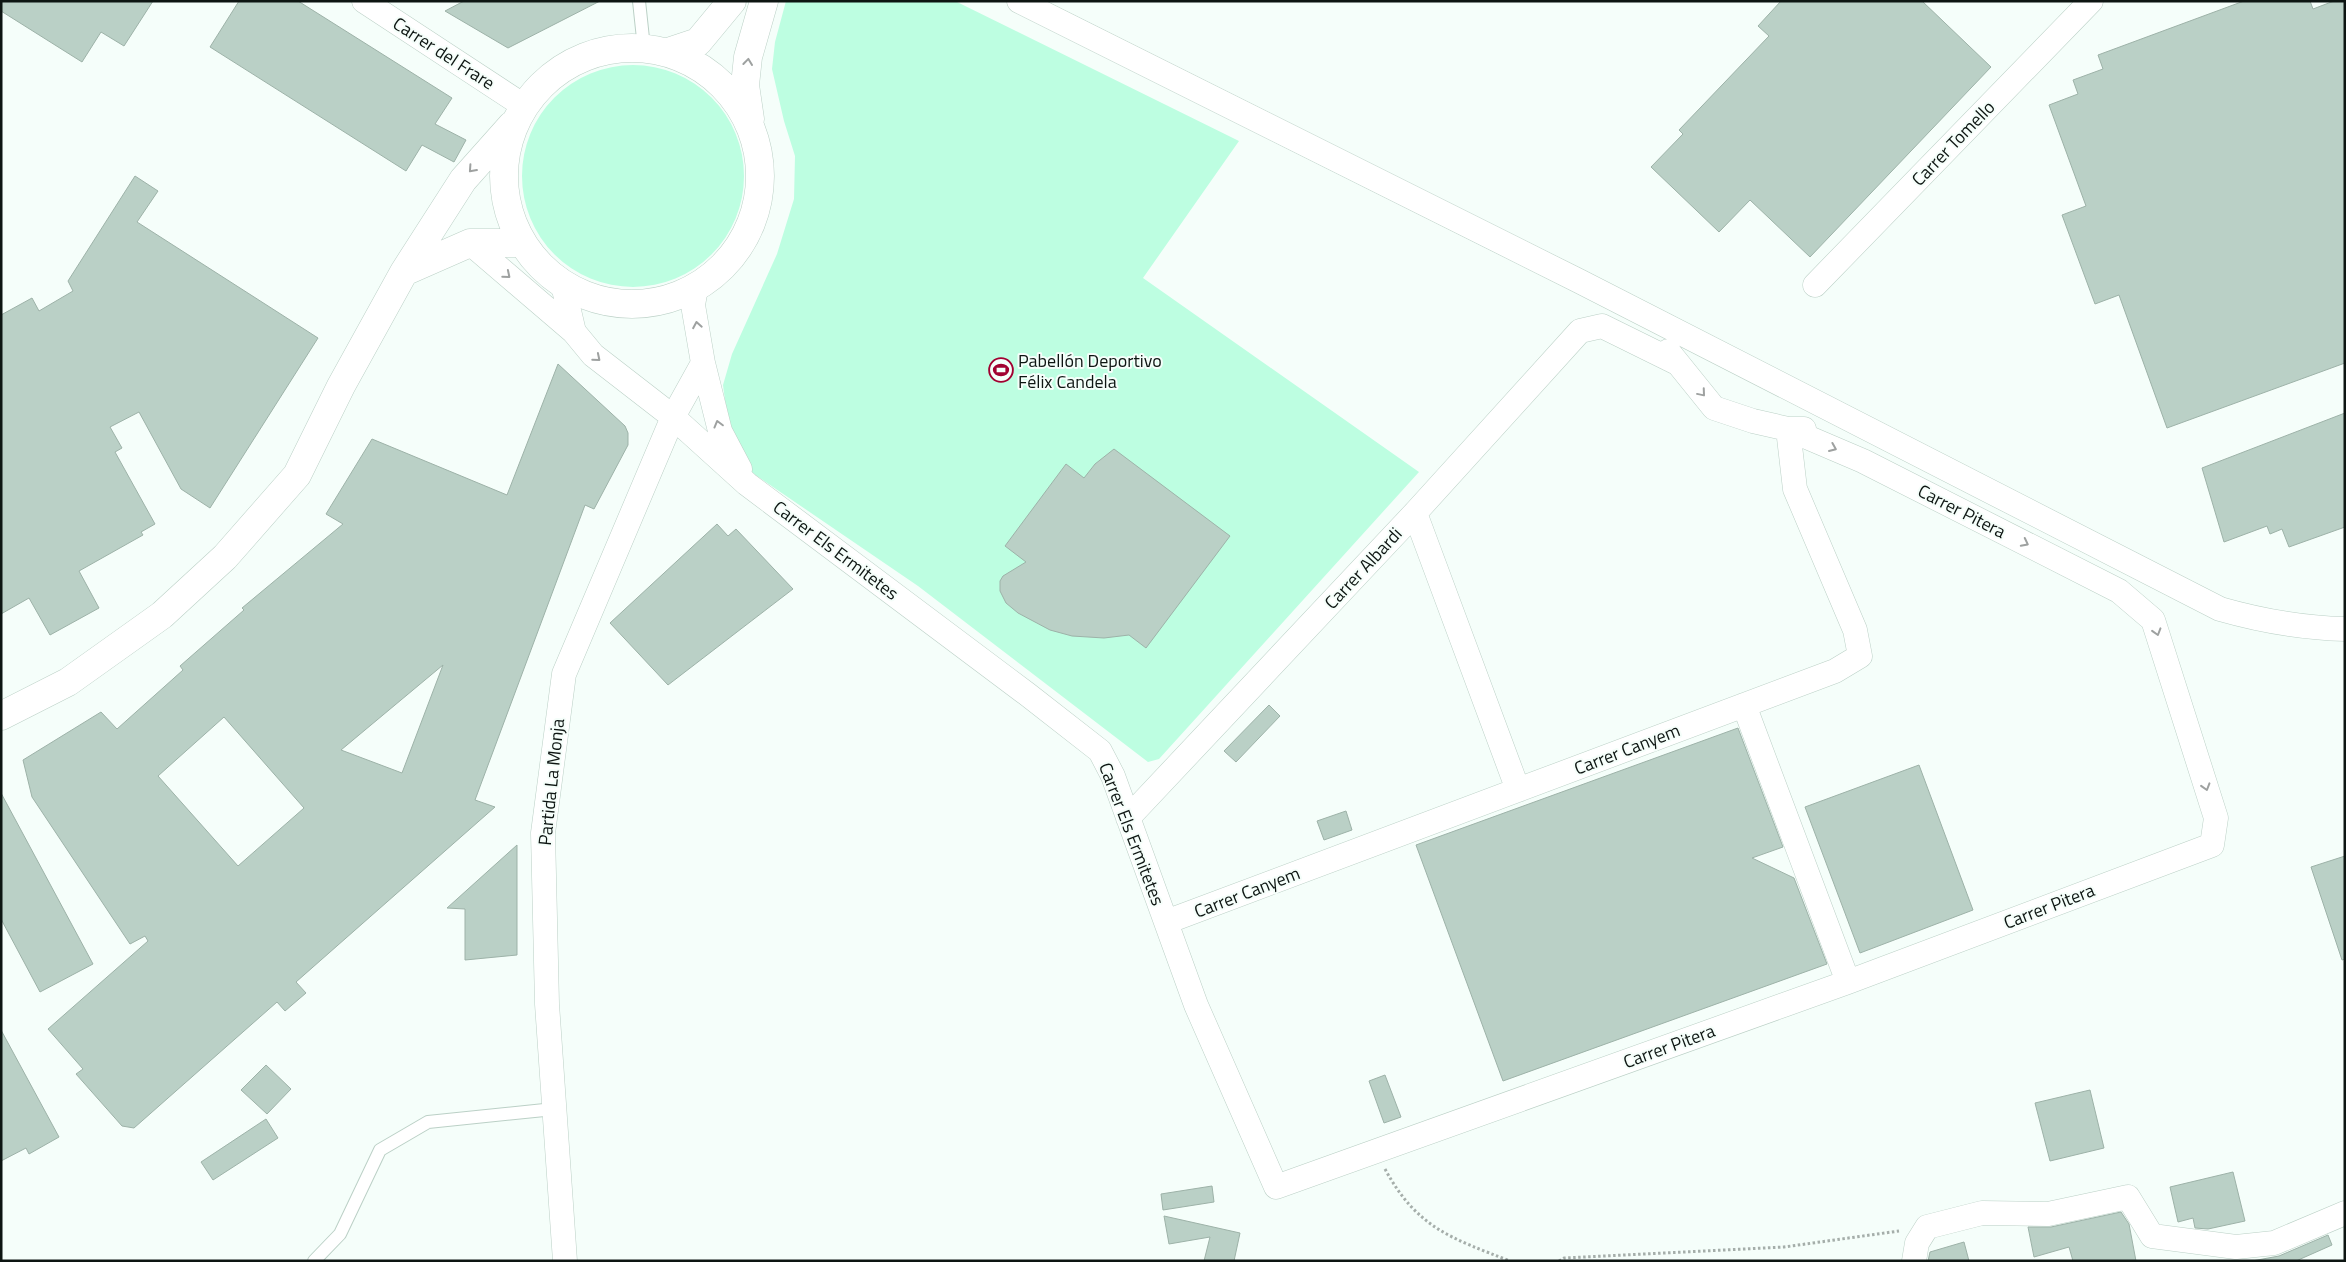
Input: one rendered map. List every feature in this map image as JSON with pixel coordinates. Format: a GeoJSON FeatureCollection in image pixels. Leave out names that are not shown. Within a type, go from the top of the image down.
{"type":"FeatureCollection","features":[{"type":"Feature","properties":{"kind":"street","name":"Carrer del Frare"},"geometry":{"type":"LineString","coordinates":[[364,1],[520,113]]}},
{"type":"Feature","properties":{"kind":"street"},"geometry":{"type":"LineString","coordinates":[[520,113],[505,161],[507,203],[522,242],[540,266],[563,285],[595,299],[629,305],[664,301],[696,288],[721,270],[736,252],[754,218],[760,188],[759,157],[751,128],[745,85],[748,57],[764,1]]}},
{"type":"Feature","properties":{"kind":"street"},"geometry":{"type":"LineString","coordinates":[[1019,1],[1641,313],[2220,609],[2267,622],[2315,628],[2345,629]]}},
{"type":"Feature","properties":{"kind":"street","name":"Carrer Tomello"},"geometry":{"type":"LineString","coordinates":[[1815,285],[2091,1]]}},
{"type":"Feature","properties":{"kind":"street"},"geometry":{"type":"LineString","coordinates":[[1,716],[76,676],[162,615],[226,557],[297,475],[341,386],[404,272],[463,180],[547,80],[576,60],[609,49],[656,50],[698,42],[729,3]]}},
{"type":"Feature","properties":{"kind":"street"},"geometry":{"type":"LineString","coordinates":[[656,50],[702,68],[732,94],[751,128]]}},
{"type":"Feature","properties":{"kind":"street"},"geometry":{"type":"LineString","coordinates":[[404,272],[470,243],[522,242]]}},
{"type":"Feature","properties":{"kind":"street"},"geometry":{"type":"LineString","coordinates":[[470,243],[574,332]]}},
{"type":"Feature","properties":{"kind":"street","name":"Carrer Els Ermitetes"},"geometry":{"type":"LineString","coordinates":[[563,285],[574,332],[593,355],[673,417],[747,484],[1100,751],[1113,776],[1196,1006],[1276,1187]]}},
{"type":"Feature","properties":{"kind":"street","name":"Carrer Els Ermitetes"},"geometry":{"type":"LineString","coordinates":[[696,288],[693,305],[720,431],[747,484]]}},
{"type":"Feature","properties":{"kind":"street"},"geometry":{"type":"LineString","coordinates":[[1641,313],[1677,363],[1714,408],[1753,421],[1788,429],[1866,428]]}},
{"type":"Feature","properties":{"kind":"street","name":"Carrer Albardi"},"geometry":{"type":"LineString","coordinates":[[1128,818],[1415,513],[1580,331],[1602,326],[1677,363]]}},
{"type":"Feature","properties":{"kind":"street","name":"Partida La Monja"},"geometry":{"type":"LineString","coordinates":[[565,1261],[547,1004],[543,833],[564,674],[673,417],[704,363]]}},
{"type":"Feature","properties":{"kind":"street","name":"Carrer Canyem"},"geometry":{"type":"LineString","coordinates":[[1166,922],[1835,671],[1860,656],[1855,630],[1795,490],[1788,429]]}},
{"type":"Feature","properties":{"kind":"street","name":"Carrer Pitera"},"geometry":{"type":"LineString","coordinates":[[1276,1187],[1848,982],[2212,845],[2216,818],[2153,620],[2119,591],[1863,460],[1788,429]]}},
{"type":"Feature","properties":{"kind":"street"},"geometry":{"type":"LineString","coordinates":[[1415,513],[1518,790]]}},
{"type":"Feature","properties":{"kind":"street"},"geometry":{"type":"LineString","coordinates":[[1744,705],[1848,982]]}},
{"type":"Feature","properties":{"kind":"street"},"geometry":{"type":"LineString","coordinates":[[1914,1261],[1918,1243],[1927,1227],[1982,1213],[2048,1214],[2128,1197],[2152,1236],[2236,1247],[2274,1243],[2345,1212]]}},
{"type":"Feature","properties":{"kind":"lane"},"geometry":{"type":"LineString","coordinates":[[639,1],[656,50]]}},
{"type":"Feature","properties":{"kind":"lane"},"geometry":{"type":"LineString","coordinates":[[314,1261],[340,1234],[380,1150],[428,1122],[554,1109]]}},
{"type":"Feature","properties":{"kind":"path"},"geometry":{"type":"LineString","coordinates":[[1375,1151],[1396,1190],[1422,1219],[1458,1241],[1510,1261]]}},
{"type":"Feature","properties":{"kind":"path"},"geometry":{"type":"LineString","coordinates":[[1559,1261],[1564,1258],[1646,1256],[1784,1247],[1927,1227]]}},
{"type":"Feature","properties":{"kind":"green space","name":"Pabellón Deportivo Félix Candela"},"geometry":{"type":"Polygon","coordinates":[[[786,1],[955,1],[1239,141],[1143,278],[1419,472],[1159,759],[1148,762],[918,586],[751,472],[728,423],[723,385],[732,354],[777,254],[794,199],[795,156],[784,121],[772,69],[775,42],[786,1]]]}},
{"type":"Feature","properties":{"kind":"green space"},"geometry":{"type":"Polygon","coordinates":[[[633,65],[665,70],[685,78],[711,98],[731,124],[739,144],[744,176],[739,208],[731,228],[711,254],[685,274],[665,282],[633,287],[601,282],[581,274],[555,254],[535,228],[527,208],[522,176],[527,144],[535,124],[555,98],[581,78],[601,70],[633,65]]]}},
{"type":"Feature","properties":{"kind":"building"},"geometry":{"type":"Polygon","coordinates":[[[1,1],[153,1],[124,46],[101,32],[82,62],[1,11],[1,1]]]}},
{"type":"Feature","properties":{"kind":"building"},"geometry":{"type":"Polygon","coordinates":[[[239,1],[298,1],[452,98],[435,124],[466,140],[454,162],[422,145],[406,171],[210,47],[239,1]]]}},
{"type":"Feature","properties":{"kind":"building"},"geometry":{"type":"Polygon","coordinates":[[[464,1],[600,1],[508,48],[445,11],[464,1]]]}},
{"type":"Feature","properties":{"kind":"building"},"geometry":{"type":"Polygon","coordinates":[[[1781,1],[1922,1],[1991,67],[1810,257],[1750,200],[1719,232],[1651,167],[1683,134],[1679,130],[1769,36],[1758,26],[1781,1]]]}},
{"type":"Feature","properties":{"kind":"building"},"geometry":{"type":"Polygon","coordinates":[[[2244,1],[2310,1],[2313,9],[2334,1],[2345,1],[2345,363],[2167,428],[2119,295],[2095,304],[2062,215],[2086,206],[2049,105],[2078,94],[2073,80],[2103,69],[2098,55],[2244,1]]]}},
{"type":"Feature","properties":{"kind":"building"},"geometry":{"type":"Polygon","coordinates":[[[135,176],[158,191],[137,222],[318,338],[210,508],[181,489],[139,412],[110,427],[122,448],[115,452],[155,524],[141,532],[143,535],[79,571],[99,608],[50,635],[29,598],[1,614],[1,315],[32,298],[39,311],[73,291],[68,281],[135,176]]]}},
{"type":"Feature","properties":{"kind":"building"},"geometry":{"type":"Polygon","coordinates":[[[558,364],[625,426],[628,433],[628,445],[594,509],[585,505],[475,800],[495,807],[296,982],[306,993],[285,1011],[277,1002],[134,1128],[122,1126],[76,1074],[83,1069],[48,1029],[148,941],[145,936],[130,944],[32,797],[23,760],[101,712],[117,729],[183,670],[180,666],[244,610],[242,608],[343,524],[326,514],[372,439],[507,495],[558,364]],[[443,665],[341,750],[402,773],[443,665]],[[224,717],[158,776],[238,866],[304,808],[224,717]]]}},
{"type":"Feature","properties":{"kind":"building"},"geometry":{"type":"Polygon","coordinates":[[[2345,413],[2345,527],[2289,547],[2282,529],[2270,534],[2267,526],[2224,542],[2202,468],[2345,413]]]}},
{"type":"Feature","properties":{"kind":"building"},"geometry":{"type":"Polygon","coordinates":[[[1114,449],[1230,536],[1146,648],[1129,635],[1104,638],[1072,636],[1050,630],[1018,613],[1006,603],[1000,591],[1000,581],[1003,576],[1026,562],[1005,546],[1066,464],[1084,478],[1095,464],[1114,449]]]}},
{"type":"Feature","properties":{"kind":"building"},"geometry":{"type":"Polygon","coordinates":[[[717,524],[728,536],[736,529],[793,589],[668,685],[610,623],[717,524]]]}},
{"type":"Feature","properties":{"kind":"building"},"geometry":{"type":"Polygon","coordinates":[[[1269,705],[1280,716],[1236,762],[1224,751],[1269,705]]]}},
{"type":"Feature","properties":{"kind":"building"},"geometry":{"type":"Polygon","coordinates":[[[1738,728],[1783,847],[1752,858],[1794,878],[1827,964],[1503,1081],[1416,845],[1738,728]]]}},
{"type":"Feature","properties":{"kind":"building"},"geometry":{"type":"Polygon","coordinates":[[[1919,765],[1973,910],[1860,953],[1805,807],[1919,765]]]}},
{"type":"Feature","properties":{"kind":"building"},"geometry":{"type":"Polygon","coordinates":[[[1,793],[93,964],[40,992],[1,919],[1,793]]]}},
{"type":"Feature","properties":{"kind":"building"},"geometry":{"type":"Polygon","coordinates":[[[1346,811],[1352,830],[1324,840],[1317,821],[1346,811]]]}},
{"type":"Feature","properties":{"kind":"building"},"geometry":{"type":"Polygon","coordinates":[[[517,845],[517,955],[465,960],[465,909],[447,908],[517,845]]]}},
{"type":"Feature","properties":{"kind":"building"},"geometry":{"type":"Polygon","coordinates":[[[2345,856],[2345,959],[2342,960],[2311,867],[2345,856]]]}},
{"type":"Feature","properties":{"kind":"building"},"geometry":{"type":"Polygon","coordinates":[[[1,1030],[59,1137],[29,1154],[26,1148],[1,1161],[1,1030]]]}},
{"type":"Feature","properties":{"kind":"building"},"geometry":{"type":"Polygon","coordinates":[[[266,1065],[291,1089],[267,1114],[241,1090],[266,1065]]]}},
{"type":"Feature","properties":{"kind":"building"},"geometry":{"type":"Polygon","coordinates":[[[1385,1075],[1401,1117],[1384,1123],[1369,1081],[1385,1075]]]}},
{"type":"Feature","properties":{"kind":"building"},"geometry":{"type":"Polygon","coordinates":[[[2090,1090],[2104,1148],[2050,1161],[2035,1103],[2090,1090]]]}},
{"type":"Feature","properties":{"kind":"building"},"geometry":{"type":"Polygon","coordinates":[[[266,1119],[278,1138],[213,1180],[201,1162],[266,1119]]]}},
{"type":"Feature","properties":{"kind":"building"},"geometry":{"type":"Polygon","coordinates":[[[2233,1172],[2245,1221],[2208,1229],[2195,1228],[2193,1218],[2178,1222],[2170,1187],[2233,1172]]]}},
{"type":"Feature","properties":{"kind":"building"},"geometry":{"type":"Polygon","coordinates":[[[1212,1186],[1214,1202],[1163,1210],[1161,1194],[1212,1186]]]}},
{"type":"Feature","properties":{"kind":"building"},"geometry":{"type":"Polygon","coordinates":[[[2121,1212],[2129,1224],[2136,1261],[2073,1261],[2069,1247],[2034,1257],[2028,1227],[2051,1227],[2121,1212]]]}},
{"type":"Feature","properties":{"kind":"building"},"geometry":{"type":"Polygon","coordinates":[[[1164,1216],[1240,1233],[1234,1261],[1204,1261],[1210,1237],[1169,1244],[1164,1216]]]}},
{"type":"Feature","properties":{"kind":"building"},"geometry":{"type":"Polygon","coordinates":[[[2328,1235],[2332,1245],[2296,1261],[2252,1261],[2279,1256],[2328,1235]]]}},
{"type":"Feature","properties":{"kind":"building"},"geometry":{"type":"Polygon","coordinates":[[[1964,1242],[1969,1261],[1928,1261],[1930,1252],[1964,1242]]]}},
{"type":"Feature","properties":{"kind":"place","name":"Pabellón Deportivo Félix Candela"},"geometry":{"type":"Point","coordinates":[1001,370]}}]}
